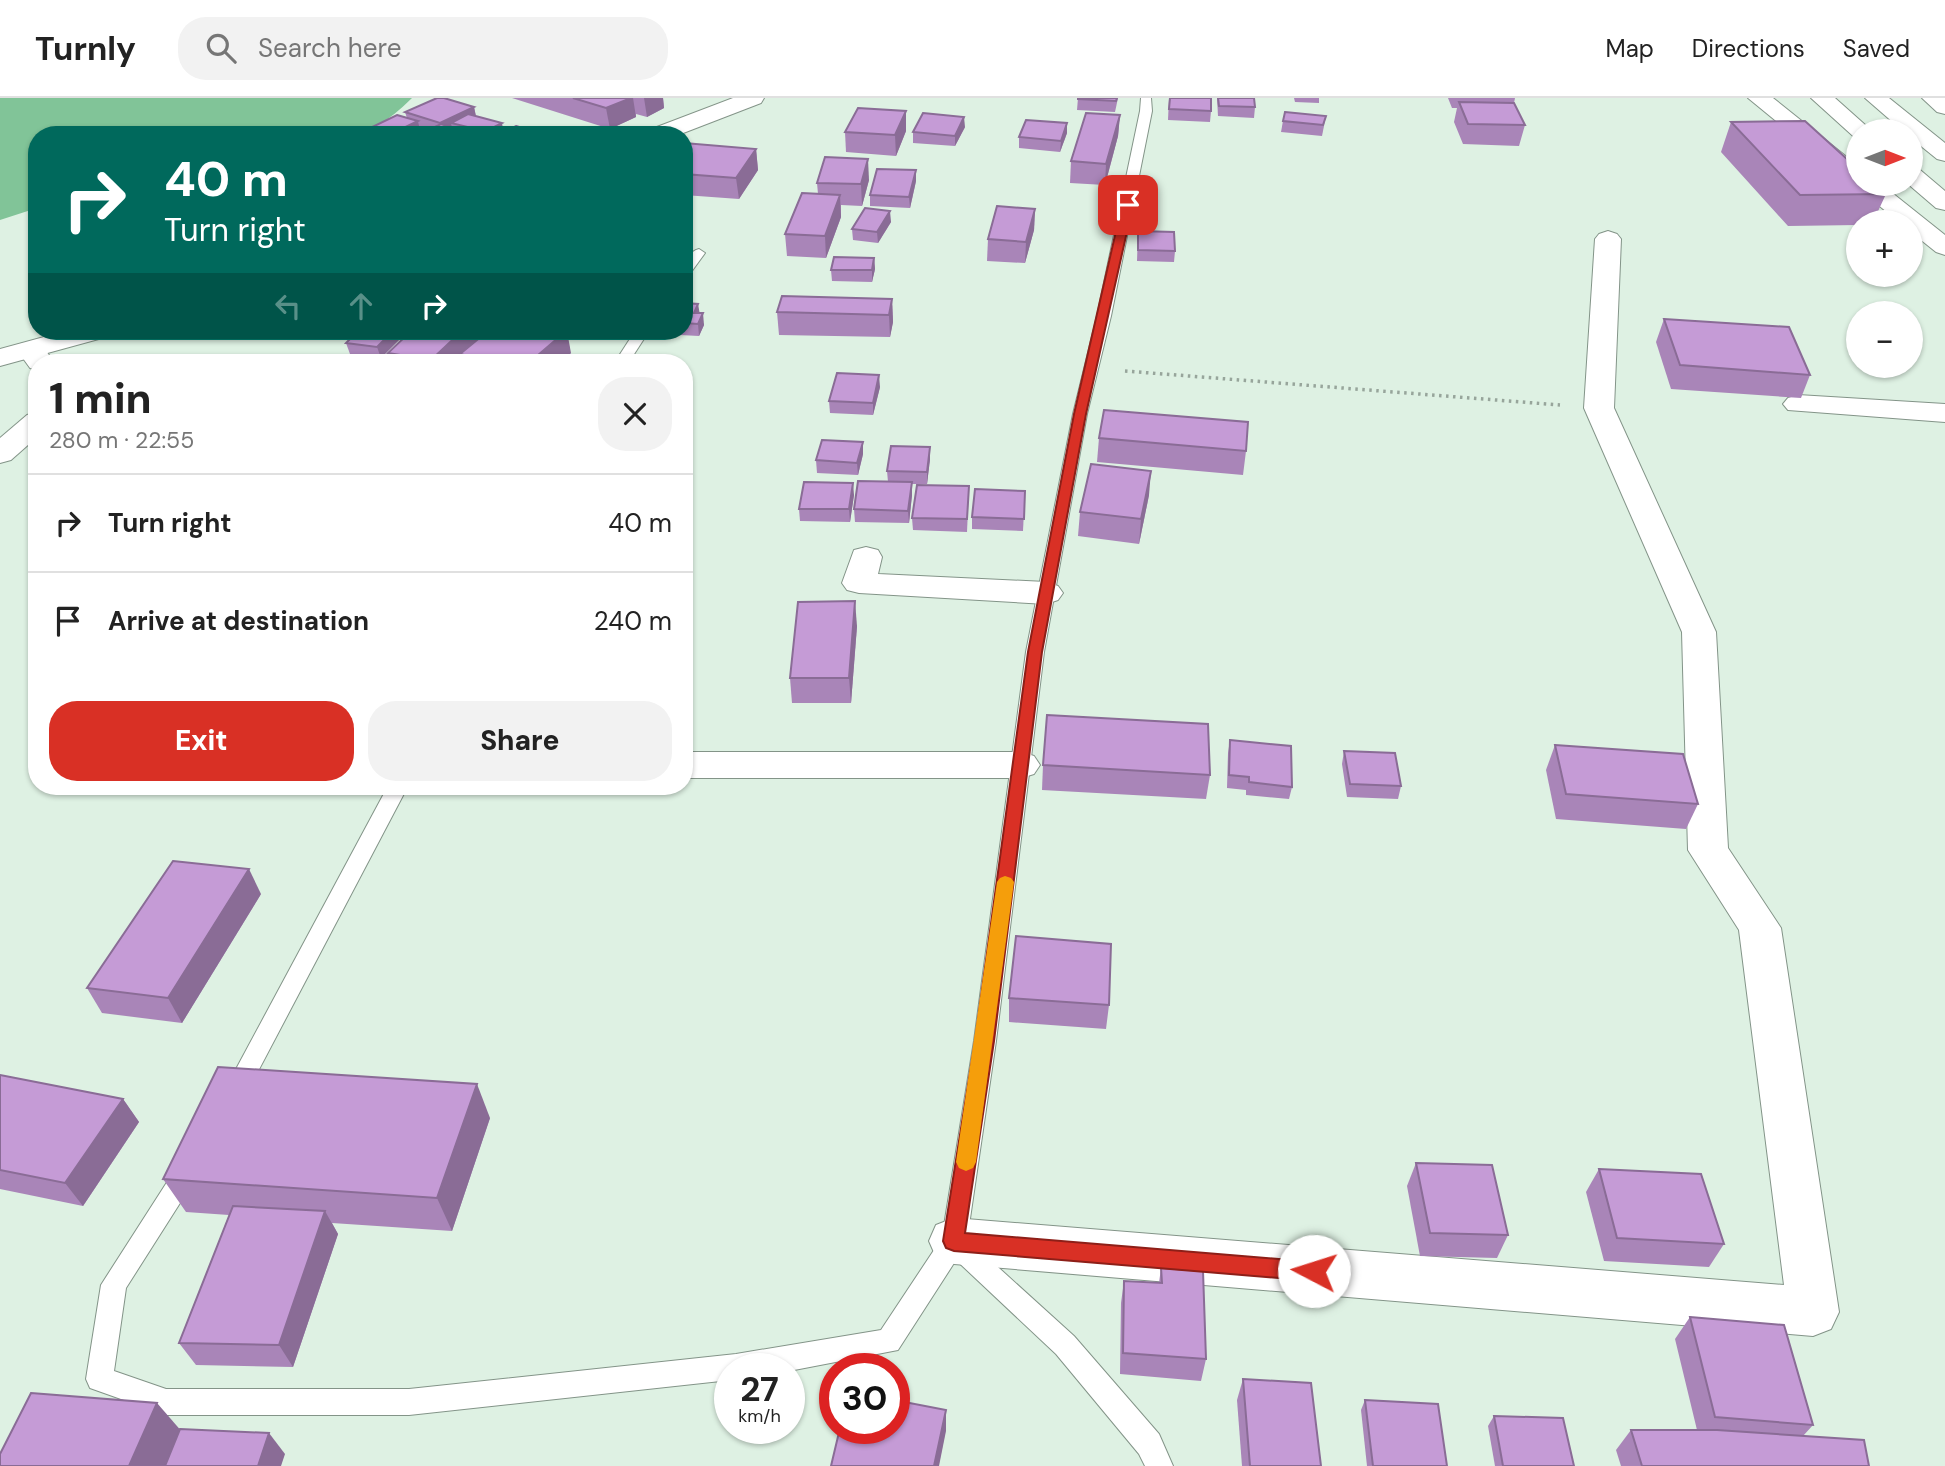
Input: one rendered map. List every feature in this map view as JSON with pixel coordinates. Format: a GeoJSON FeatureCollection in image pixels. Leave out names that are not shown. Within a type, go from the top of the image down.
{"type":"FeatureCollection","features":[{"type":"Feature","properties":{"kind":"main road"},"geometry":{"type":"LineString","coordinates":[[680,126],[753,98]]}},
{"type":"Feature","properties":{"kind":"main road"},"geometry":{"type":"LineString","coordinates":[[1759,98],[1846,167]]}},
{"type":"Feature","properties":{"kind":"main road"},"geometry":{"type":"LineString","coordinates":[[1822,98],[1847,119]]}},
{"type":"Feature","properties":{"kind":"main road"},"geometry":{"type":"LineString","coordinates":[[1876,98],[1945,154]]}},
{"type":"Feature","properties":{"kind":"main road"},"geometry":{"type":"LineString","coordinates":[[1933,98],[1945,107]]}},
{"type":"Feature","properties":{"kind":"main road"},"geometry":{"type":"LineString","coordinates":[[1923,184],[1945,203]]}},
{"type":"Feature","properties":{"kind":"main road"},"geometry":{"type":"LineString","coordinates":[[1882,196],[1945,247]]}},
{"type":"Feature","properties":{"kind":"main road"},"geometry":{"type":"LineString","coordinates":[[954,1241],[1813,1312],[1760,928],[1707,850],[1699,632],[1599,408],[1608,239]]}},
{"type":"Feature","properties":{"kind":"main road"},"geometry":{"type":"LineString","coordinates":[[40,354],[74,340]]}},
{"type":"Feature","properties":{"kind":"main road"},"geometry":{"type":"LineString","coordinates":[[0,358],[28,356]]}},
{"type":"Feature","properties":{"kind":"main road"},"geometry":{"type":"LineString","coordinates":[[1798,404],[1945,413]]}},
{"type":"Feature","properties":{"kind":"main road"},"geometry":{"type":"LineString","coordinates":[[0,454],[28,429]]}},
{"type":"Feature","properties":{"kind":"main road"},"geometry":{"type":"LineString","coordinates":[[866,557],[859,583],[1046,593]]}},
{"type":"Feature","properties":{"kind":"main road"},"geometry":{"type":"LineString","coordinates":[[693,765],[1021,765]]}},
{"type":"Feature","properties":{"kind":"lane"},"geometry":{"type":"LineString","coordinates":[[197,1157],[114,1285],[99,1378],[166,1402],[409,1402],[736,1367],[890,1341],[954,1241],[985,1041],[1035,652],[1091,368],[1130,192],[1146,111],[1146,98]]}},
{"type":"Feature","properties":{"kind":"lane"},"geometry":{"type":"LineString","coordinates":[[693,261],[699,253]]}},
{"type":"Feature","properties":{"kind":"lane"},"geometry":{"type":"LineString","coordinates":[[226,1110],[393,795]]}},
{"type":"Feature","properties":{"kind":"lane"},"geometry":{"type":"LineString","coordinates":[[954,1241],[1065,1345],[1149,1444],[1158,1466]]}},
{"type":"Feature","properties":{"kind":"path"},"geometry":{"type":"LineString","coordinates":[[1091,368],[1599,408]]}},
{"type":"Feature","properties":{"kind":"shaded area"},"geometry":{"type":"Polygon","coordinates":[[[0,98],[412,98],[395,114],[373,126],[28,126],[28,211],[0,220],[0,98]]]}},
{"type":"Feature","properties":{"kind":"building"},"geometry":{"type":"Polygon","coordinates":[[[437,98],[474,107],[440,123],[405,112],[437,98]]]}},
{"type":"Feature","properties":{"kind":"building"},"geometry":{"type":"Polygon","coordinates":[[[573,98],[631,98],[606,108],[573,98]]]}},
{"type":"Feature","properties":{"kind":"building"},"geometry":{"type":"Polygon","coordinates":[[[1078,98],[1117,98],[1116,101],[1078,98]]]}},
{"type":"Feature","properties":{"kind":"building"},"geometry":{"type":"Polygon","coordinates":[[[1170,98],[1211,98],[1211,111],[1169,109],[1170,98]]]}},
{"type":"Feature","properties":{"kind":"building"},"geometry":{"type":"Polygon","coordinates":[[[1218,98],[1254,98],[1255,107],[1219,106],[1218,98]]]}},
{"type":"Feature","properties":{"kind":"building"},"geometry":{"type":"Polygon","coordinates":[[[1459,102],[1514,103],[1525,125],[1468,124],[1459,102]]]}},
{"type":"Feature","properties":{"kind":"building"},"geometry":{"type":"Polygon","coordinates":[[[858,108],[906,111],[895,135],[845,132],[858,108]]]}},
{"type":"Feature","properties":{"kind":"building"},"geometry":{"type":"Polygon","coordinates":[[[1285,112],[1326,116],[1323,125],[1283,121],[1285,112]]]}},
{"type":"Feature","properties":{"kind":"building"},"geometry":{"type":"Polygon","coordinates":[[[923,113],[964,117],[955,136],[913,132],[923,113]]]}},
{"type":"Feature","properties":{"kind":"building"},"geometry":{"type":"Polygon","coordinates":[[[1086,113],[1120,115],[1106,164],[1071,161],[1086,113]]]}},
{"type":"Feature","properties":{"kind":"building"},"geometry":{"type":"Polygon","coordinates":[[[468,114],[502,123],[496,126],[463,126],[451,123],[468,114]]]}},
{"type":"Feature","properties":{"kind":"building"},"geometry":{"type":"Polygon","coordinates":[[[397,115],[418,121],[408,126],[374,126],[397,115]]]}},
{"type":"Feature","properties":{"kind":"building"},"geometry":{"type":"Polygon","coordinates":[[[1026,120],[1067,123],[1061,141],[1019,137],[1026,120]]]}},
{"type":"Feature","properties":{"kind":"building"},"geometry":{"type":"Polygon","coordinates":[[[1805,121],[1846,158],[1846,194],[1800,195],[1731,122],[1805,121]]]}},
{"type":"Feature","properties":{"kind":"building"},"geometry":{"type":"Polygon","coordinates":[[[693,144],[756,149],[736,178],[693,175],[693,144]]]}},
{"type":"Feature","properties":{"kind":"building"},"geometry":{"type":"Polygon","coordinates":[[[825,157],[868,159],[861,184],[817,183],[825,157]]]}},
{"type":"Feature","properties":{"kind":"building"},"geometry":{"type":"Polygon","coordinates":[[[877,169],[916,170],[909,197],[870,195],[877,169]]]}},
{"type":"Feature","properties":{"kind":"building"},"geometry":{"type":"Polygon","coordinates":[[[802,193],[840,195],[825,236],[785,234],[802,193]]]}},
{"type":"Feature","properties":{"kind":"building"},"geometry":{"type":"Polygon","coordinates":[[[997,206],[1035,209],[1026,242],[988,239],[997,206]]]}},
{"type":"Feature","properties":{"kind":"building"},"geometry":{"type":"Polygon","coordinates":[[[865,208],[890,211],[877,232],[852,229],[865,208]]]}},
{"type":"Feature","properties":{"kind":"building"},"geometry":{"type":"Polygon","coordinates":[[[1138,231],[1174,232],[1175,251],[1138,250],[1138,231]]]}},
{"type":"Feature","properties":{"kind":"building"},"geometry":{"type":"Polygon","coordinates":[[[834,257],[874,258],[872,270],[831,270],[834,257]]]}},
{"type":"Feature","properties":{"kind":"building"},"geometry":{"type":"Polygon","coordinates":[[[782,296],[892,299],[889,315],[777,312],[782,296]]]}},
{"type":"Feature","properties":{"kind":"building"},"geometry":{"type":"Polygon","coordinates":[[[693,304],[698,304],[694,313],[703,313],[698,324],[693,324],[693,304]]]}},
{"type":"Feature","properties":{"kind":"building"},"geometry":{"type":"Polygon","coordinates":[[[1664,319],[1789,327],[1810,375],[1680,365],[1664,319]]]}},
{"type":"Feature","properties":{"kind":"building"},"geometry":{"type":"Polygon","coordinates":[[[349,340],[384,340],[377,347],[346,343],[349,340]]]}},
{"type":"Feature","properties":{"kind":"building"},"geometry":{"type":"Polygon","coordinates":[[[402,340],[452,340],[437,354],[388,353],[402,340]]]}},
{"type":"Feature","properties":{"kind":"building"},"geometry":{"type":"Polygon","coordinates":[[[477,340],[556,340],[539,354],[460,354],[477,340]]]}},
{"type":"Feature","properties":{"kind":"building"},"geometry":{"type":"Polygon","coordinates":[[[837,373],[879,375],[873,403],[829,401],[837,373]]]}},
{"type":"Feature","properties":{"kind":"building"},"geometry":{"type":"Polygon","coordinates":[[[1104,410],[1248,422],[1246,451],[1099,438],[1104,410]]]}},
{"type":"Feature","properties":{"kind":"building"},"geometry":{"type":"Polygon","coordinates":[[[822,440],[863,442],[857,463],[816,460],[822,440]]]}},
{"type":"Feature","properties":{"kind":"building"},"geometry":{"type":"Polygon","coordinates":[[[891,446],[930,447],[927,472],[887,471],[891,446]]]}},
{"type":"Feature","properties":{"kind":"building"},"geometry":{"type":"Polygon","coordinates":[[[1091,464],[1151,471],[1141,519],[1080,512],[1091,464]]]}},
{"type":"Feature","properties":{"kind":"building"},"geometry":{"type":"Polygon","coordinates":[[[858,481],[912,482],[908,511],[854,509],[858,481]]]}},
{"type":"Feature","properties":{"kind":"building"},"geometry":{"type":"Polygon","coordinates":[[[804,482],[853,483],[849,509],[799,509],[804,482]]]}},
{"type":"Feature","properties":{"kind":"building"},"geometry":{"type":"Polygon","coordinates":[[[917,485],[969,486],[967,519],[912,518],[917,485]]]}},
{"type":"Feature","properties":{"kind":"building"},"geometry":{"type":"Polygon","coordinates":[[[975,489],[1025,491],[1024,519],[972,517],[975,489]]]}},
{"type":"Feature","properties":{"kind":"building"},"geometry":{"type":"Polygon","coordinates":[[[855,601],[849,678],[790,678],[798,602],[855,601]]]}},
{"type":"Feature","properties":{"kind":"building"},"geometry":{"type":"Polygon","coordinates":[[[1047,715],[1208,724],[1210,775],[1043,765],[1047,715]]]}},
{"type":"Feature","properties":{"kind":"building"},"geometry":{"type":"Polygon","coordinates":[[[1230,740],[1291,746],[1292,787],[1249,782],[1249,777],[1229,775],[1230,740]]]}},
{"type":"Feature","properties":{"kind":"building"},"geometry":{"type":"Polygon","coordinates":[[[1555,745],[1683,754],[1698,804],[1566,794],[1555,745]]]}},
{"type":"Feature","properties":{"kind":"building"},"geometry":{"type":"Polygon","coordinates":[[[1344,751],[1395,753],[1401,786],[1350,784],[1344,751]]]}},
{"type":"Feature","properties":{"kind":"building"},"geometry":{"type":"Polygon","coordinates":[[[173,861],[249,869],[168,998],[87,988],[173,861]]]}},
{"type":"Feature","properties":{"kind":"building"},"geometry":{"type":"Polygon","coordinates":[[[1016,936],[1111,944],[1109,1005],[1009,998],[1016,936]]]}},
{"type":"Feature","properties":{"kind":"building"},"geometry":{"type":"Polygon","coordinates":[[[218,1067],[477,1084],[437,1198],[163,1179],[218,1067]]]}},
{"type":"Feature","properties":{"kind":"building"},"geometry":{"type":"Polygon","coordinates":[[[0,1075],[123,1099],[65,1183],[0,1170],[0,1075]]]}},
{"type":"Feature","properties":{"kind":"building"},"geometry":{"type":"Polygon","coordinates":[[[1416,1163],[1492,1165],[1508,1235],[1430,1233],[1416,1163]]]}},
{"type":"Feature","properties":{"kind":"building"},"geometry":{"type":"Polygon","coordinates":[[[1599,1169],[1701,1174],[1724,1244],[1617,1238],[1599,1169]]]}},
{"type":"Feature","properties":{"kind":"building"},"geometry":{"type":"Polygon","coordinates":[[[233,1206],[325,1211],[279,1345],[179,1343],[233,1206]]]}},
{"type":"Feature","properties":{"kind":"building"},"geometry":{"type":"Polygon","coordinates":[[[1161,1268],[1203,1271],[1206,1359],[1123,1353],[1124,1281],[1162,1283],[1161,1268]]]}},
{"type":"Feature","properties":{"kind":"building"},"geometry":{"type":"Polygon","coordinates":[[[1690,1317],[1784,1325],[1813,1425],[1715,1417],[1690,1317]]]}},
{"type":"Feature","properties":{"kind":"building"},"geometry":{"type":"Polygon","coordinates":[[[1243,1379],[1311,1383],[1321,1466],[1250,1466],[1243,1379]]]}},
{"type":"Feature","properties":{"kind":"building"},"geometry":{"type":"Polygon","coordinates":[[[31,1393],[157,1403],[129,1466],[0,1466],[0,1454],[31,1393]]]}},
{"type":"Feature","properties":{"kind":"building"},"geometry":{"type":"Polygon","coordinates":[[[1365,1400],[1438,1404],[1447,1466],[1373,1466],[1365,1400]]]}},
{"type":"Feature","properties":{"kind":"building"},"geometry":{"type":"Polygon","coordinates":[[[910,1403],[946,1410],[934,1466],[831,1466],[836,1444],[910,1444],[910,1403]]]}},
{"type":"Feature","properties":{"kind":"building"},"geometry":{"type":"Polygon","coordinates":[[[1494,1416],[1563,1418],[1574,1466],[1503,1466],[1494,1416]]]}},
{"type":"Feature","properties":{"kind":"building"},"geometry":{"type":"Polygon","coordinates":[[[180,1429],[269,1433],[258,1466],[165,1466],[180,1429]]]}},
{"type":"Feature","properties":{"kind":"building"},"geometry":{"type":"Polygon","coordinates":[[[1631,1430],[1717,1430],[1864,1440],[1869,1466],[1642,1466],[1631,1430]]]}},
{"type":"Feature","properties":{"kind":"slow traffic"},"geometry":{"type":"LineString","coordinates":[[966,1162],[985,1041],[1005,882]]}},
{"type":"Feature","properties":{"kind":"route"},"geometry":{"type":"LineString","coordinates":[[1128,205],[1080,414],[1035,652],[985,1041],[954,1241],[1314,1271]]}}]}
